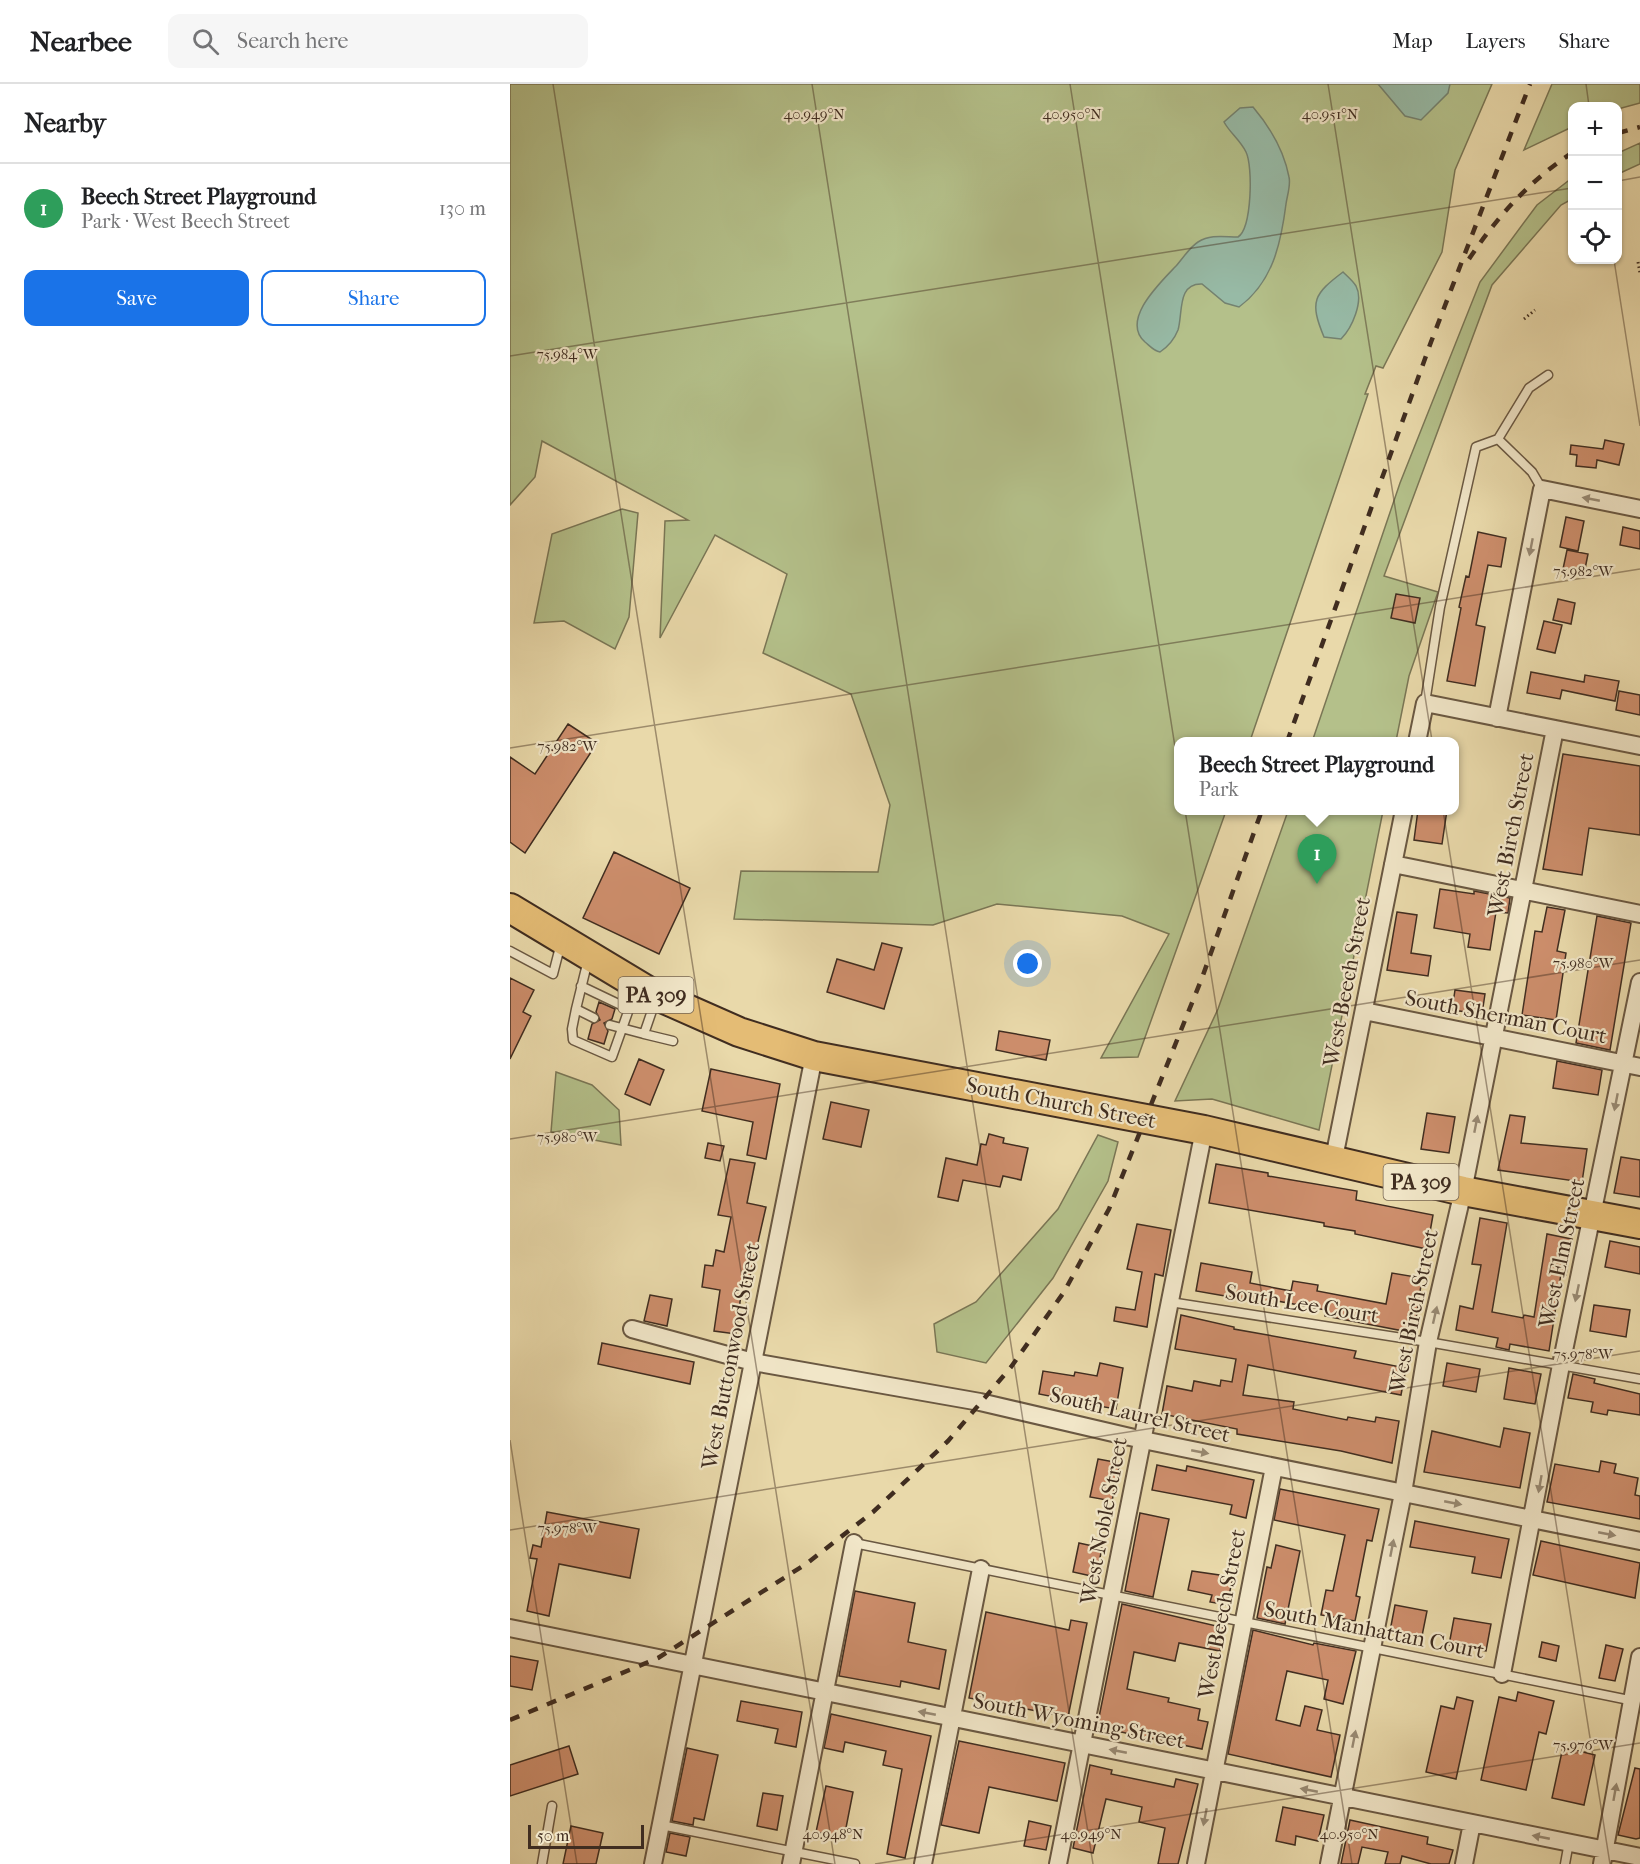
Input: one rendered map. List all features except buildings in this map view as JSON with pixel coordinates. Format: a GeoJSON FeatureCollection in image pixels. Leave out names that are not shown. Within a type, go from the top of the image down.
{"type":"FeatureCollection","features":[{"type":"Feature","properties":{"kind":"highway","name":"South Church Street"},"geometry":{"type":"LineString","coordinates":[[510,908],[657,996],[739,1032],[814,1056],[1204,1130],[1333,1163],[1463,1191],[1640,1224]]}},
{"type":"Feature","properties":{"kind":"street"},"geometry":{"type":"LineString","coordinates":[[1497,718],[1542,489],[1640,509]]}},
{"type":"Feature","properties":{"kind":"street"},"geometry":{"type":"LineString","coordinates":[[1418,737],[1425,703],[1640,746]]}},
{"type":"Feature","properties":{"kind":"street","name":"West Birch Street"},"geometry":{"type":"LineString","coordinates":[[1329,1864],[1403,1493],[1428,1342],[1463,1191],[1555,729]]}},
{"type":"Feature","properties":{"kind":"street","name":"West Beech Street"},"geometry":{"type":"LineString","coordinates":[[1333,1163],[1403,815]]}},
{"type":"Feature","properties":{"kind":"street"},"geometry":{"type":"LineString","coordinates":[[1393,864],[1640,914]]}},
{"type":"Feature","properties":{"kind":"street","name":"West Elm Street"},"geometry":{"type":"LineString","coordinates":[[1502,1674],[1561,1365],[1594,1216],[1632,1065],[1640,982]]}},
{"type":"Feature","properties":{"kind":"street","name":"South Sherman Court"},"geometry":{"type":"LineString","coordinates":[[1364,1011],[1632,1065]]}},
{"type":"Feature","properties":{"kind":"street","name":"West Buttonwood Street"},"geometry":{"type":"LineString","coordinates":[[653,1864],[814,1056]]}},
{"type":"Feature","properties":{"kind":"street","name":"West Noble Street"},"geometry":{"type":"LineString","coordinates":[[1058,1864],[1204,1130]]}},
{"type":"Feature","properties":{"kind":"street","name":"South Laurel Street"},"geometry":{"type":"LineString","coordinates":[[632,1329],[753,1362],[980,1402],[1143,1440],[1640,1541]]}},
{"type":"Feature","properties":{"kind":"street","name":"West Beech Street"},"geometry":{"type":"LineString","coordinates":[[1196,1864],[1275,1467]]}},
{"type":"Feature","properties":{"kind":"street"},"geometry":{"type":"LineString","coordinates":[[792,1858],[855,1543]]}},
{"type":"Feature","properties":{"kind":"street"},"geometry":{"type":"LineString","coordinates":[[922,1864],[981,1569]]}},
{"type":"Feature","properties":{"kind":"street","name":"South Wyoming Street"},"geometry":{"type":"LineString","coordinates":[[510,1628],[1569,1842],[1603,1857],[1640,1857]]}},
{"type":"Feature","properties":{"kind":"street"},"geometry":{"type":"LineString","coordinates":[[1603,1857],[1636,1701],[1640,1657]]}},
{"type":"Feature","properties":{"kind":"street"},"geometry":{"type":"LineString","coordinates":[[1464,1864],[1472,1823]]}},
{"type":"Feature","properties":{"kind":"lane"},"geometry":{"type":"LineString","coordinates":[[1425,703],[1440,606],[1476,447],[1498,439],[1529,388],[1548,375]]}},
{"type":"Feature","properties":{"kind":"lane"},"geometry":{"type":"LineString","coordinates":[[1498,439],[1533,472],[1542,489]]}},
{"type":"Feature","properties":{"kind":"lane"},"geometry":{"type":"LineString","coordinates":[[510,951],[553,974],[562,939]]}},
{"type":"Feature","properties":{"kind":"lane"},"geometry":{"type":"LineString","coordinates":[[581,986],[629,1009],[612,1057],[573,1040],[576,1010],[581,986],[589,956]]}},
{"type":"Feature","properties":{"kind":"lane"},"geometry":{"type":"LineString","coordinates":[[644,1034],[657,996]]}},
{"type":"Feature","properties":{"kind":"lane"},"geometry":{"type":"LineString","coordinates":[[576,1010],[594,1018]]}},
{"type":"Feature","properties":{"kind":"lane"},"geometry":{"type":"LineString","coordinates":[[610,1024],[622,1030],[674,1041]]}},
{"type":"Feature","properties":{"kind":"lane","name":"South Lee Court"},"geometry":{"type":"LineString","coordinates":[[1170,1302],[1428,1342],[1640,1379]]}},
{"type":"Feature","properties":{"kind":"lane","name":"South Manhattan Court"},"geometry":{"type":"LineString","coordinates":[[855,1543],[1636,1701]]}},
{"type":"Feature","properties":{"kind":"lane"},"geometry":{"type":"LineString","coordinates":[[542,1864],[552,1806]]}},
{"type":"Feature","properties":{"kind":"lane"},"geometry":{"type":"LineString","coordinates":[[661,1825],[792,1858],[855,1864]]}},
{"type":"Feature","properties":{"kind":"lane"},"geometry":{"type":"LineString","coordinates":[[1565,1864],[1569,1842]]}},
{"type":"Feature","properties":{"kind":"path"},"geometry":{"type":"LineString","coordinates":[[1638,262],[1640,273]]}},
{"type":"Feature","properties":{"kind":"path"},"geometry":{"type":"LineString","coordinates":[[1524,319],[1535,310]]}},
{"type":"Feature","properties":{"kind":"green space"},"geometry":{"type":"Polygon","coordinates":[[[510,84],[1492,84],[1455,170],[1442,252],[1383,368],[1376,366],[1365,394],[1368,394],[1251,737],[1174,737],[1174,815],[1225,815],[1138,1057],[1101,1058],[1169,934],[1122,916],[997,904],[933,925],[734,919],[741,871],[878,872],[890,805],[851,694],[763,653],[787,574],[715,535],[660,638],[665,521],[688,520],[542,441],[535,477],[510,505],[510,84]]]}},
{"type":"Feature","properties":{"kind":"green space"},"geometry":{"type":"Polygon","coordinates":[[[1552,84],[1640,84],[1640,103],[1622,108],[1622,102],[1568,102],[1568,129],[1524,150],[1552,84]]]}},
{"type":"Feature","properties":{"kind":"green space"},"geometry":{"type":"Polygon","coordinates":[[[1640,143],[1640,164],[1622,172],[1622,151],[1640,143]]]}},
{"type":"Feature","properties":{"kind":"green space"},"geometry":{"type":"Polygon","coordinates":[[[1568,181],[1568,201],[1561,205],[1492,285],[1384,576],[1438,592],[1409,676],[1397,737],[1314,737],[1400,483],[1480,282],[1537,205],[1568,181]]]}},
{"type":"Feature","properties":{"kind":"green space"},"geometry":{"type":"Polygon","coordinates":[[[622,509],[638,513],[629,617],[615,649],[564,621],[534,623],[552,534],[622,509]]]}},
{"type":"Feature","properties":{"kind":"green space"},"geometry":{"type":"Polygon","coordinates":[[[1287,815],[1382,815],[1319,1130],[1212,1099],[1175,1101],[1218,1009],[1287,815]]]}},
{"type":"Feature","properties":{"kind":"green space"},"geometry":{"type":"Polygon","coordinates":[[[556,1072],[592,1085],[619,1110],[621,1145],[551,1132],[556,1072]]]}},
{"type":"Feature","properties":{"kind":"green space"},"geometry":{"type":"Polygon","coordinates":[[[1098,1135],[1118,1142],[1108,1181],[1053,1278],[986,1363],[937,1352],[934,1324],[976,1302],[1058,1209],[1098,1135]]]}},
{"type":"Feature","properties":{"kind":"shaded area"},"geometry":{"type":"Polygon","coordinates":[[[1378,84],[1450,84],[1448,93],[1421,120],[1405,116],[1378,84]]]}},
{"type":"Feature","properties":{"kind":"shaded area"},"geometry":{"type":"Polygon","coordinates":[[[1253,107],[1276,140],[1287,167],[1289,180],[1281,233],[1273,261],[1260,286],[1239,307],[1225,303],[1202,284],[1188,288],[1182,300],[1178,330],[1169,345],[1160,352],[1145,342],[1139,333],[1137,323],[1153,291],[1195,244],[1213,237],[1238,237],[1243,231],[1249,210],[1250,170],[1244,148],[1224,122],[1240,108],[1253,107]]]}},
{"type":"Feature","properties":{"kind":"shaded area"},"geometry":{"type":"Polygon","coordinates":[[[1343,272],[1355,284],[1358,292],[1356,314],[1341,339],[1324,337],[1317,315],[1317,299],[1326,286],[1343,272]]]}},
{"type":"Feature","properties":{"kind":"railway"},"geometry":{"type":"LineString","coordinates":[[1289,737],[1431,342],[1530,84]]}},
{"type":"Feature","properties":{"kind":"railway"},"geometry":{"type":"LineString","coordinates":[[1622,132],[1640,127]]}},
{"type":"Feature","properties":{"kind":"railway"},"geometry":{"type":"LineString","coordinates":[[1469,259],[1515,201],[1542,175],[1568,156]]}},
{"type":"Feature","properties":{"kind":"railway"},"geometry":{"type":"LineString","coordinates":[[510,1720],[658,1658],[806,1564],[873,1512],[948,1441],[1011,1367],[1064,1292],[1109,1209],[1202,978],[1260,815]]}},
{"type":"Feature","properties":{"kind":"place","name":"Beech Street Playground"},"geometry":{"type":"Point","coordinates":[1317,884]}}]}
